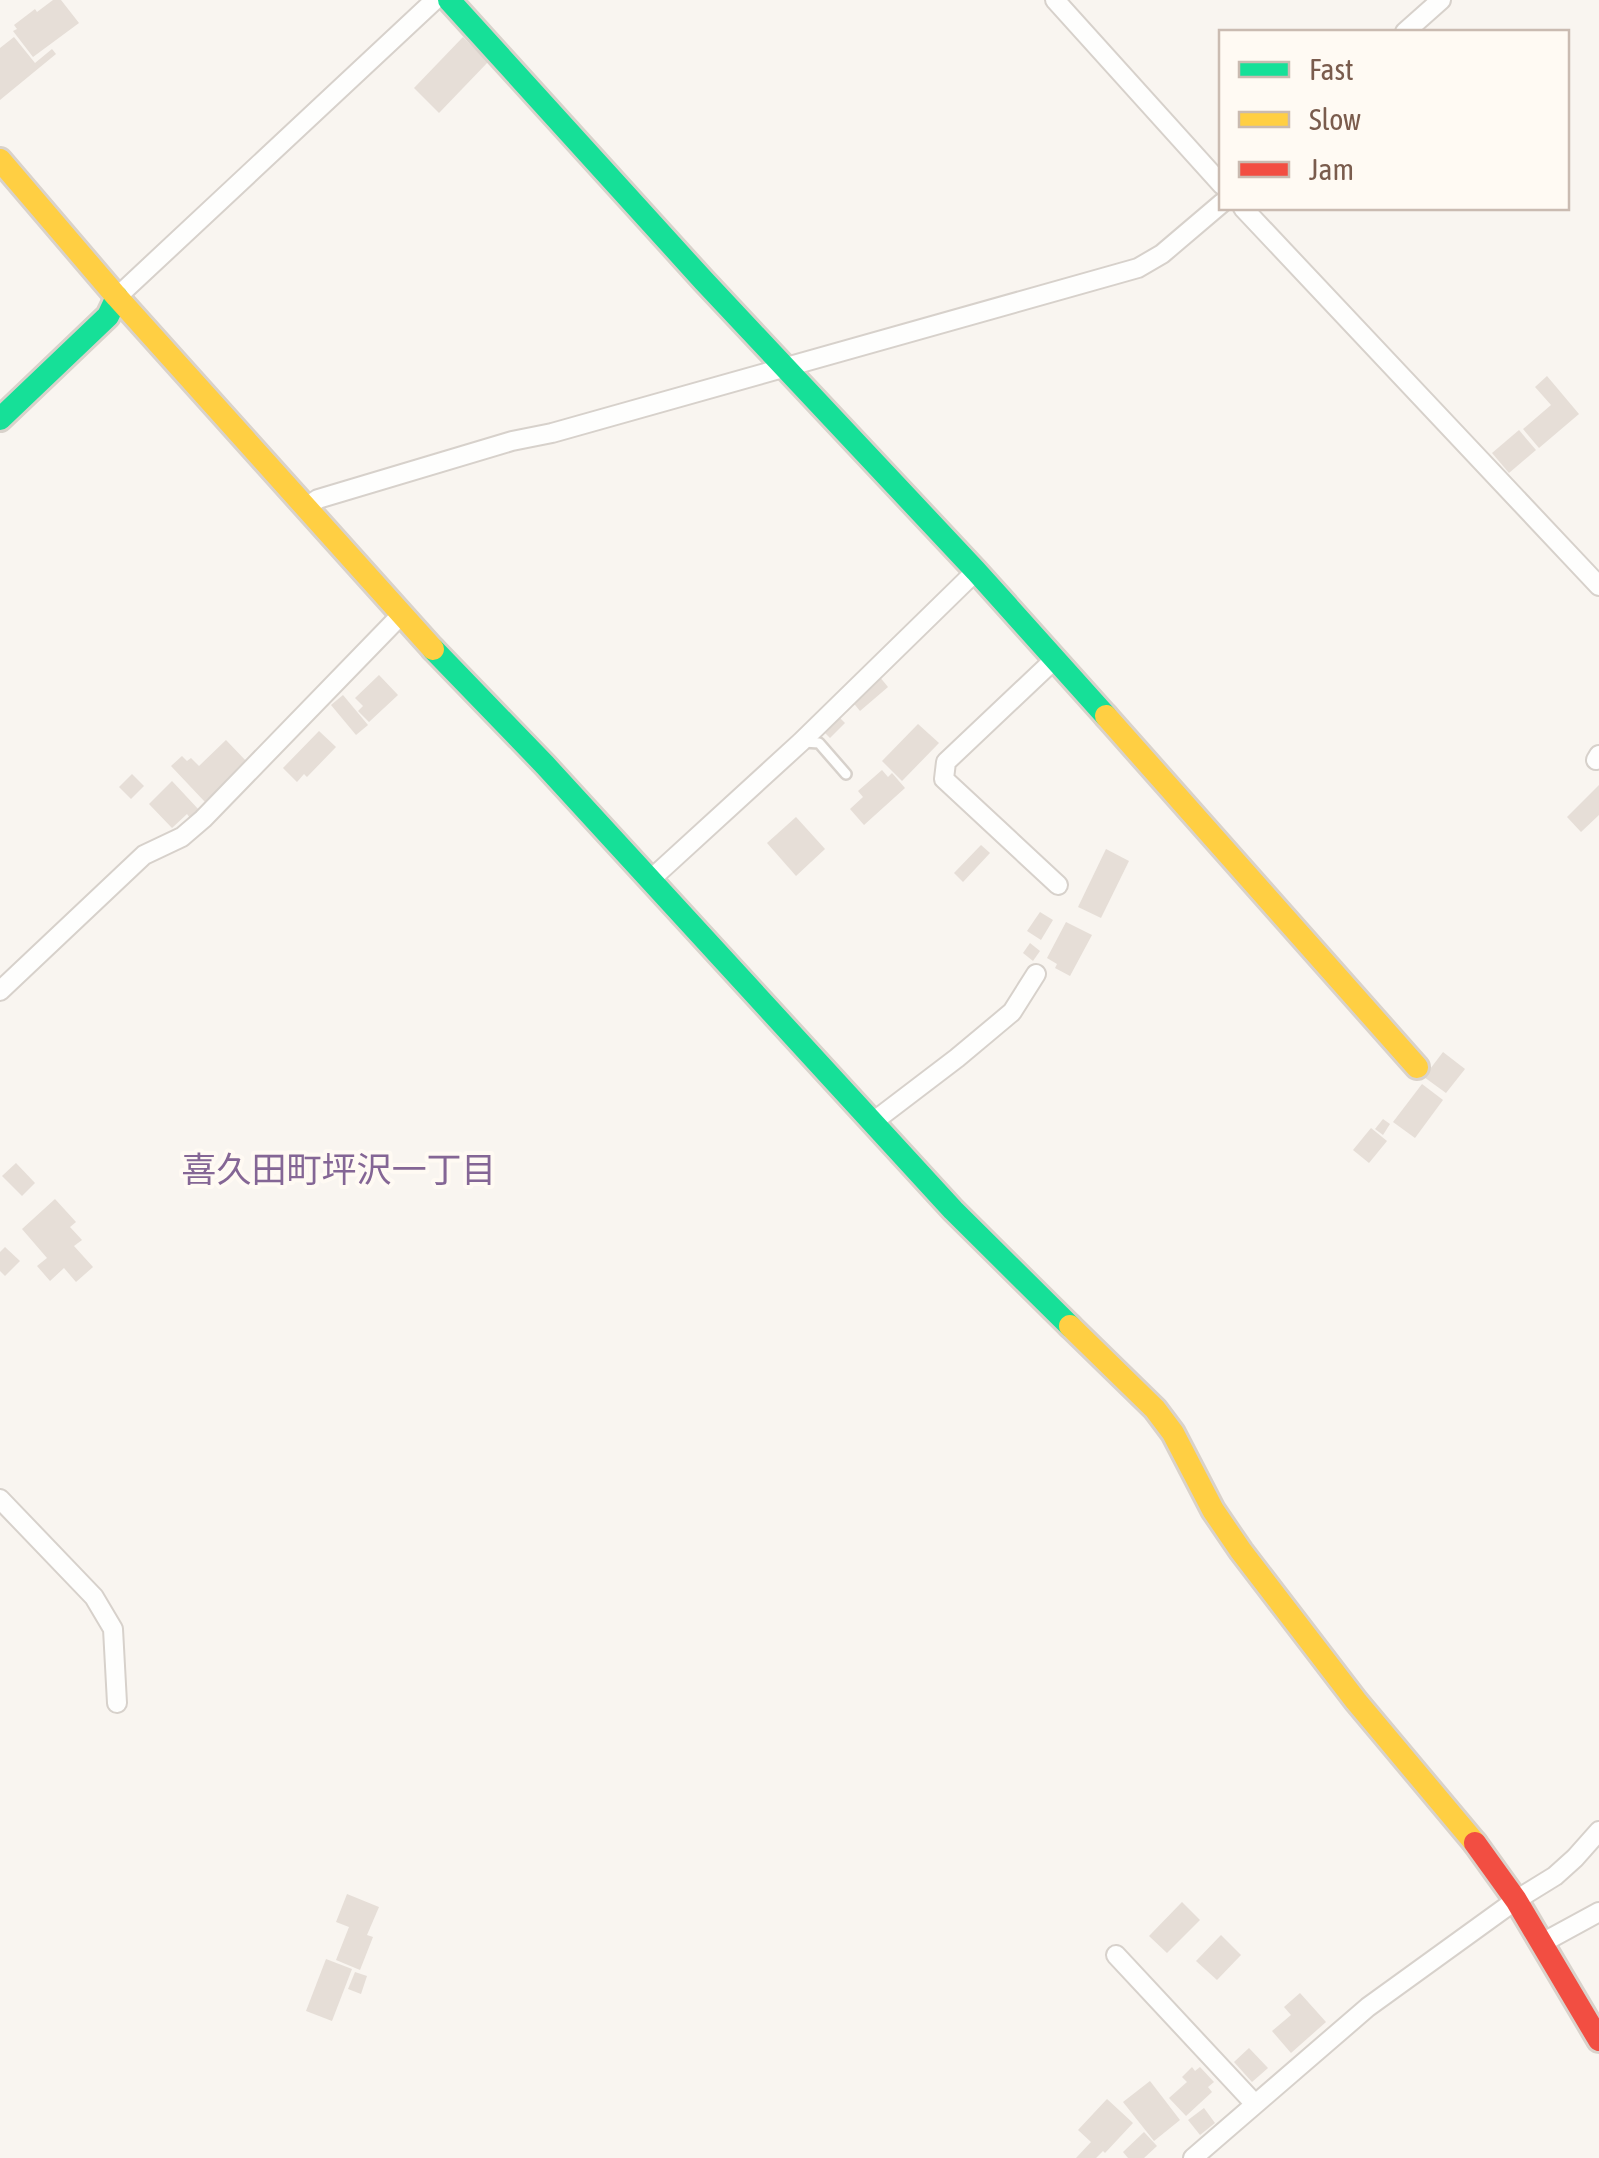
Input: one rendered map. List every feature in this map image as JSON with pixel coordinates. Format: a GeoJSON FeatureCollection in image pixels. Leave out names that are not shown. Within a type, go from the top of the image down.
{"type":"FeatureCollection","features":[{"type":"Feature","properties":{"kind":"street"},"geometry":{"type":"LineString","coordinates":[[0,419],[108,316],[117,297],[435,0]]}},
{"type":"Feature","properties":{"kind":"street"},"geometry":{"type":"LineString","coordinates":[[449,0],[1055,659],[1417,1068]]}},
{"type":"Feature","properties":{"kind":"street"},"geometry":{"type":"LineString","coordinates":[[1055,0],[1219,182]]}},
{"type":"Feature","properties":{"kind":"street"},"geometry":{"type":"LineString","coordinates":[[1406,30],[1441,0]]}},
{"type":"Feature","properties":{"kind":"street"},"geometry":{"type":"LineString","coordinates":[[0,160],[401,615],[953,1210],[1154,1409],[1174,1433],[1213,1510],[1241,1551],[1356,1701],[1482,1852],[1516,1900],[1599,2040]]}},
{"type":"Feature","properties":{"kind":"street"},"geometry":{"type":"LineString","coordinates":[[306,508],[366,484],[1138,268],[1162,254],[1219,206]]}},
{"type":"Feature","properties":{"kind":"street"},"geometry":{"type":"LineString","coordinates":[[1245,210],[1599,586]]}},
{"type":"Feature","properties":{"kind":"street"},"geometry":{"type":"LineString","coordinates":[[650,880],[802,742],[976,572]]}},
{"type":"Feature","properties":{"kind":"street"},"geometry":{"type":"LineString","coordinates":[[0,992],[144,855],[182,837],[203,819],[401,615]]}},
{"type":"Feature","properties":{"kind":"street"},"geometry":{"type":"LineString","coordinates":[[1055,659],[946,762],[944,780],[1058,885]]}},
{"type":"Feature","properties":{"kind":"street"},"geometry":{"type":"LineString","coordinates":[[873,1122],[1012,1012],[1036,974]]}},
{"type":"Feature","properties":{"kind":"street"},"geometry":{"type":"LineString","coordinates":[[0,1499],[94,1597],[112,1629],[117,1703]]}},
{"type":"Feature","properties":{"kind":"street"},"geometry":{"type":"LineString","coordinates":[[1193,2158],[1368,2008],[1563,1868],[1599,1831]]}},
{"type":"Feature","properties":{"kind":"street"},"geometry":{"type":"LineString","coordinates":[[1542,1944],[1599,1912]]}},
{"type":"Feature","properties":{"kind":"street"},"geometry":{"type":"LineString","coordinates":[[1116,1955],[1254,2104]]}},
{"type":"Feature","properties":{"kind":"lane"},"geometry":{"type":"LineString","coordinates":[[802,742],[820,743],[846,774]]}},
{"type":"Feature","properties":{"kind":"building"},"geometry":{"type":"Polygon","coordinates":[[[53,0],[61,0],[79,23],[33,57],[13,31],[17,29],[14,25],[53,0]]]}},
{"type":"Feature","properties":{"kind":"building"},"geometry":{"type":"Polygon","coordinates":[[[14,37],[35,63],[52,49],[56,54],[0,100],[0,48],[14,37]]]}},
{"type":"Feature","properties":{"kind":"building"},"geometry":{"type":"Polygon","coordinates":[[[463,37],[488,62],[439,113],[414,88],[463,37]]]}},
{"type":"Feature","properties":{"kind":"building"},"geometry":{"type":"Polygon","coordinates":[[[1547,376],[1579,414],[1539,448],[1523,429],[1551,405],[1535,387],[1547,376]]]}},
{"type":"Feature","properties":{"kind":"building"},"geometry":{"type":"Polygon","coordinates":[[[1519,430],[1536,450],[1509,473],[1492,453],[1519,430]]]}},
{"type":"Feature","properties":{"kind":"building"},"geometry":{"type":"Polygon","coordinates":[[[379,675],[398,695],[369,722],[358,711],[363,706],[355,698],[379,675]]]}},
{"type":"Feature","properties":{"kind":"building"},"geometry":{"type":"Polygon","coordinates":[[[879,676],[888,687],[860,711],[851,700],[879,676]]]}},
{"type":"Feature","properties":{"kind":"building"},"geometry":{"type":"Polygon","coordinates":[[[343,695],[368,725],[356,735],[331,705],[343,695]]]}},
{"type":"Feature","properties":{"kind":"building"},"geometry":{"type":"Polygon","coordinates":[[[835,713],[845,723],[830,738],[820,728],[835,713]]]}},
{"type":"Feature","properties":{"kind":"building"},"geometry":{"type":"Polygon","coordinates":[[[918,724],[939,743],[902,781],[882,761],[918,724]]]}},
{"type":"Feature","properties":{"kind":"building"},"geometry":{"type":"Polygon","coordinates":[[[319,731],[336,747],[297,782],[283,768],[319,731]]]}},
{"type":"Feature","properties":{"kind":"building"},"geometry":{"type":"Polygon","coordinates":[[[226,740],[247,762],[205,802],[171,766],[182,756],[199,766],[226,740]]]}},
{"type":"Feature","properties":{"kind":"building"},"geometry":{"type":"Polygon","coordinates":[[[882,770],[888,777],[892,773],[905,788],[864,825],[850,809],[863,797],[858,791],[882,770]]]}},
{"type":"Feature","properties":{"kind":"building"},"geometry":{"type":"Polygon","coordinates":[[[132,774],[144,786],[131,799],[119,787],[132,774]]]}},
{"type":"Feature","properties":{"kind":"building"},"geometry":{"type":"Polygon","coordinates":[[[172,781],[199,810],[190,818],[187,814],[172,828],[149,804],[172,781]]]}},
{"type":"Feature","properties":{"kind":"building"},"geometry":{"type":"Polygon","coordinates":[[[1599,785],[1599,815],[1581,832],[1567,817],[1599,785]]]}},
{"type":"Feature","properties":{"kind":"building"},"geometry":{"type":"Polygon","coordinates":[[[796,817],[825,849],[796,876],[767,843],[796,817]]]}},
{"type":"Feature","properties":{"kind":"building"},"geometry":{"type":"Polygon","coordinates":[[[981,845],[990,853],[963,882],[954,873],[981,845]]]}},
{"type":"Feature","properties":{"kind":"building"},"geometry":{"type":"Polygon","coordinates":[[[1106,849],[1129,861],[1101,918],[1078,907],[1106,849]]]}},
{"type":"Feature","properties":{"kind":"building"},"geometry":{"type":"Polygon","coordinates":[[[1040,912],[1053,920],[1041,940],[1027,931],[1040,912]]]}},
{"type":"Feature","properties":{"kind":"building"},"geometry":{"type":"Polygon","coordinates":[[[1066,922],[1092,935],[1070,976],[1047,958],[1066,922]]]}},
{"type":"Feature","properties":{"kind":"building"},"geometry":{"type":"Polygon","coordinates":[[[1030,943],[1040,951],[1033,961],[1023,953],[1030,943]]]}},
{"type":"Feature","properties":{"kind":"building"},"geometry":{"type":"Polygon","coordinates":[[[1443,1052],[1465,1069],[1446,1093],[1424,1077],[1443,1052]]]}},
{"type":"Feature","properties":{"kind":"building"},"geometry":{"type":"Polygon","coordinates":[[[1422,1084],[1443,1100],[1415,1138],[1393,1122],[1422,1084]]]}},
{"type":"Feature","properties":{"kind":"building"},"geometry":{"type":"Polygon","coordinates":[[[1383,1119],[1390,1124],[1383,1135],[1375,1129],[1383,1119]]]}},
{"type":"Feature","properties":{"kind":"building"},"geometry":{"type":"Polygon","coordinates":[[[1371,1128],[1387,1141],[1369,1163],[1353,1150],[1371,1128]]]}},
{"type":"Feature","properties":{"kind":"building"},"geometry":{"type":"Polygon","coordinates":[[[16,1163],[35,1183],[22,1196],[2,1176],[16,1163]]]}},
{"type":"Feature","properties":{"kind":"building"},"geometry":{"type":"Polygon","coordinates":[[[55,1199],[76,1222],[70,1227],[82,1240],[74,1246],[93,1267],[76,1282],[64,1268],[50,1281],[37,1266],[47,1258],[22,1229],[55,1199]]]}},
{"type":"Feature","properties":{"kind":"building"},"geometry":{"type":"Polygon","coordinates":[[[5,1247],[20,1261],[5,1276],[0,1271],[0,1252],[5,1247]]]}},
{"type":"Feature","properties":{"kind":"building"},"geometry":{"type":"Polygon","coordinates":[[[347,1894],[379,1907],[367,1935],[373,1937],[360,1970],[336,1960],[349,1927],[336,1922],[347,1894]]]}},
{"type":"Feature","properties":{"kind":"building"},"geometry":{"type":"Polygon","coordinates":[[[1182,1902],[1200,1920],[1167,1953],[1149,1936],[1182,1902]]]}},
{"type":"Feature","properties":{"kind":"building"},"geometry":{"type":"Polygon","coordinates":[[[1221,1935],[1241,1955],[1217,1980],[1196,1961],[1221,1935]]]}},
{"type":"Feature","properties":{"kind":"building"},"geometry":{"type":"Polygon","coordinates":[[[326,1959],[352,1969],[332,2021],[306,2011],[326,1959]]]}},
{"type":"Feature","properties":{"kind":"building"},"geometry":{"type":"Polygon","coordinates":[[[355,1972],[367,1976],[361,1994],[348,1989],[355,1972]]]}},
{"type":"Feature","properties":{"kind":"building"},"geometry":{"type":"Polygon","coordinates":[[[1300,1993],[1326,2022],[1291,2053],[1272,2031],[1291,2015],[1284,2007],[1300,1993]]]}},
{"type":"Feature","properties":{"kind":"building"},"geometry":{"type":"Polygon","coordinates":[[[1249,2048],[1268,2068],[1252,2082],[1234,2062],[1249,2048]]]}},
{"type":"Feature","properties":{"kind":"building"},"geometry":{"type":"Polygon","coordinates":[[[1192,2067],[1195,2071],[1200,2067],[1214,2082],[1208,2087],[1212,2092],[1186,2116],[1169,2098],[1187,2082],[1182,2077],[1192,2067]]]}},
{"type":"Feature","properties":{"kind":"building"},"geometry":{"type":"Polygon","coordinates":[[[1150,2081],[1180,2120],[1154,2141],[1123,2102],[1150,2081]]]}},
{"type":"Feature","properties":{"kind":"building"},"geometry":{"type":"Polygon","coordinates":[[[1107,2099],[1133,2123],[1105,2153],[1096,2158],[1076,2158],[1091,2142],[1078,2130],[1107,2099]]]}},
{"type":"Feature","properties":{"kind":"building"},"geometry":{"type":"Polygon","coordinates":[[[1204,2108],[1215,2123],[1200,2135],[1188,2120],[1204,2108]]]}},
{"type":"Feature","properties":{"kind":"building"},"geometry":{"type":"Polygon","coordinates":[[[1144,2132],[1157,2146],[1144,2158],[1128,2158],[1123,2152],[1144,2132]]]}},
{"type":"Feature","properties":{"kind":"traffic: fast"},"geometry":{"type":"LineString","coordinates":[[449,0],[1106,716]]}},
{"type":"Feature","properties":{"kind":"traffic: fast"},"geometry":{"type":"LineString","coordinates":[[0,419],[108,316],[117,297]]}},
{"type":"Feature","properties":{"kind":"traffic: fast"},"geometry":{"type":"LineString","coordinates":[[433,649],[545,765],[953,1210],[1070,1326]]}},
{"type":"Feature","properties":{"kind":"traffic: slow"},"geometry":{"type":"LineString","coordinates":[[0,160],[117,297],[433,649]]}},
{"type":"Feature","properties":{"kind":"traffic: slow"},"geometry":{"type":"LineString","coordinates":[[1106,716],[1417,1067]]}},
{"type":"Feature","properties":{"kind":"traffic: slow"},"geometry":{"type":"LineString","coordinates":[[1070,1326],[1155,1409],[1241,1551],[1356,1701],[1475,1843]]}},
{"type":"Feature","properties":{"kind":"traffic: jam"},"geometry":{"type":"LineString","coordinates":[[1475,1843],[1516,1900],[1599,2040]]}},
{"type":"Feature","properties":{"kind":"district","name":"喜久田町坪沢一丁目"},"geometry":{"type":"Point","coordinates":[339,1169]}}]}
